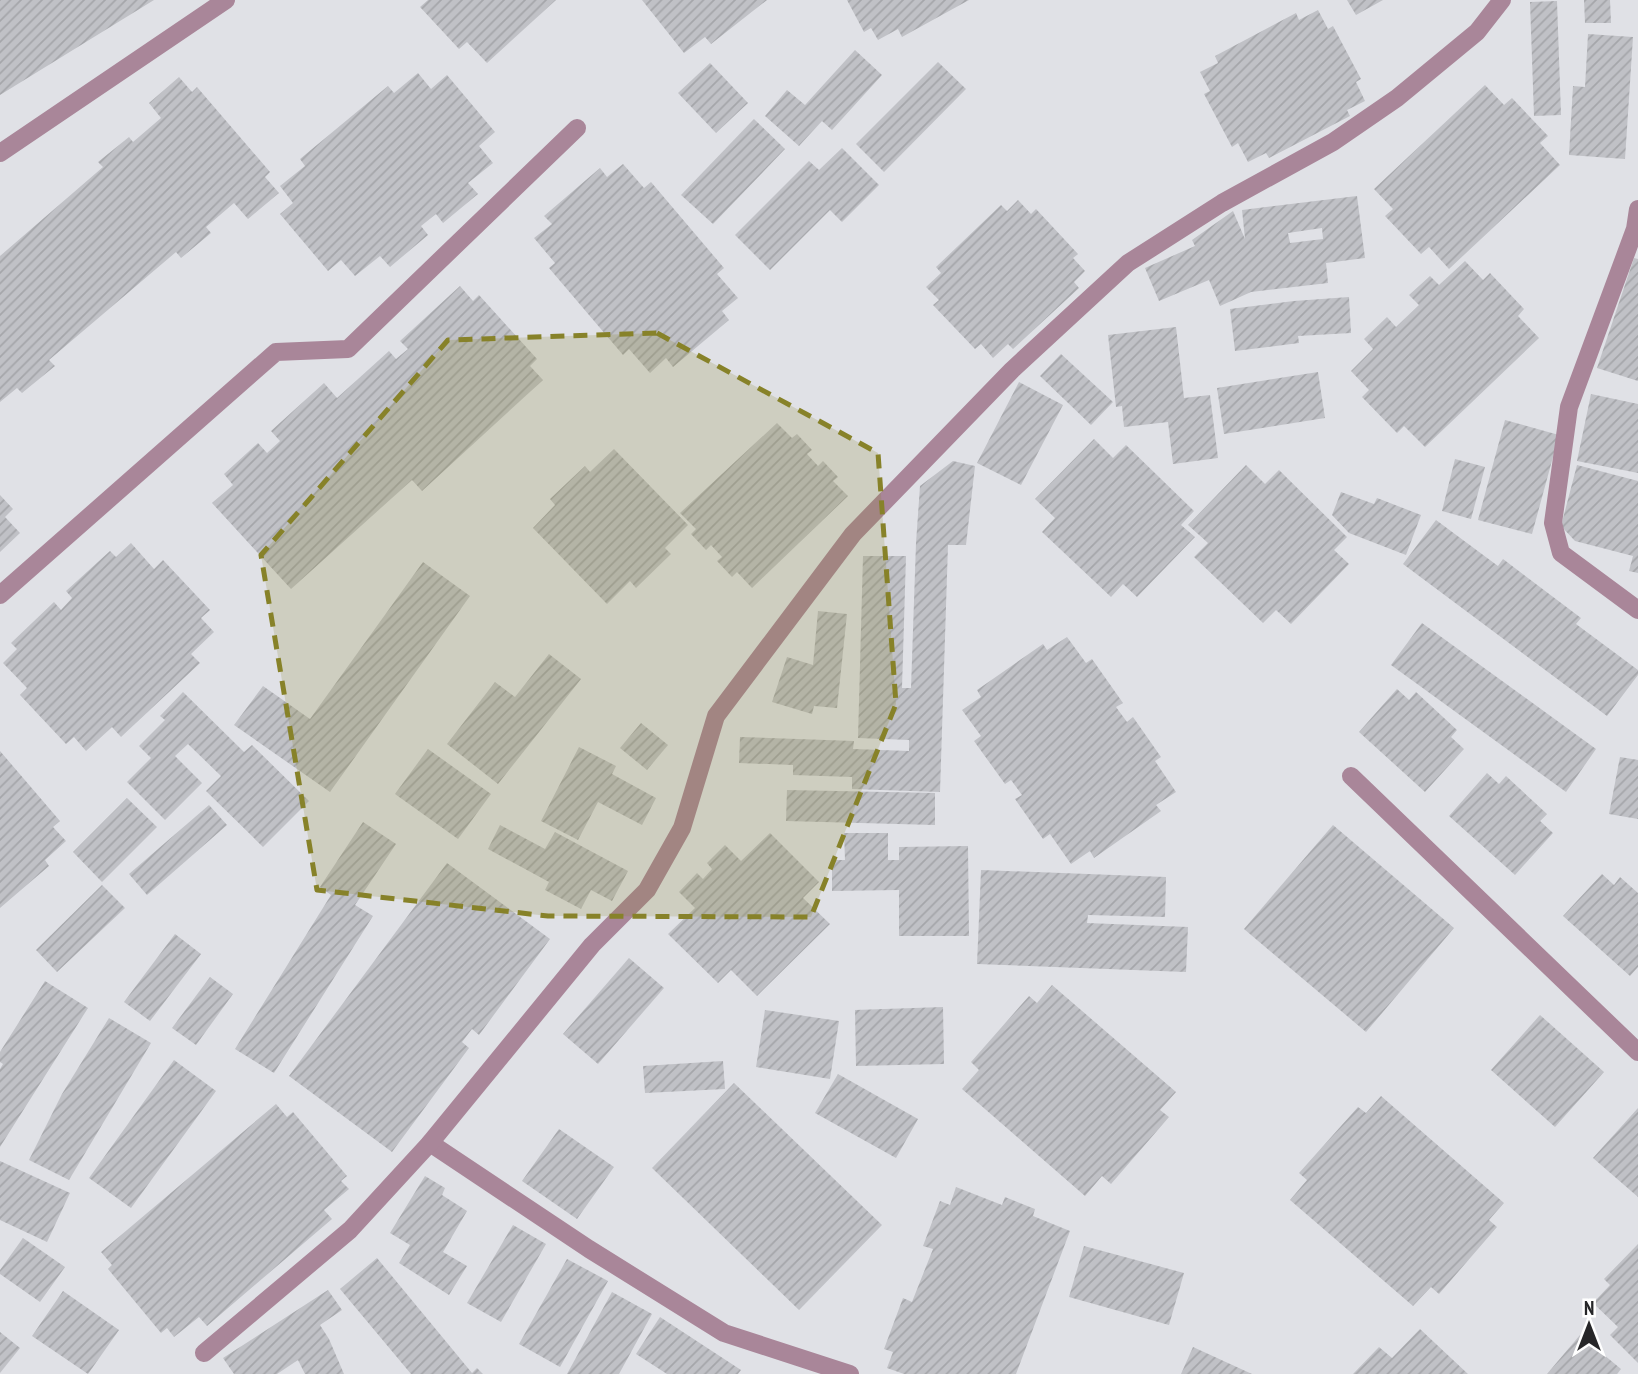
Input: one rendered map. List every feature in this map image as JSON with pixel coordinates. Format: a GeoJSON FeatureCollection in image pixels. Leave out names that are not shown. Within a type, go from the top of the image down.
{"type":"FeatureCollection","features":[{"type":"Feature","properties":{"kind":"street"},"geometry":{"type":"LineString","coordinates":[[0,153],[226,0]]}},
{"type":"Feature","properties":{"kind":"street"},"geometry":{"type":"LineString","coordinates":[[204,1353],[350,1230],[430,1143],[592,945],[647,890],[682,828],[716,716],[853,534],[1012,370],[1128,263],[1222,203],[1333,142],[1397,98],[1476,32],[1502,0]]}},
{"type":"Feature","properties":{"kind":"street"},"geometry":{"type":"LineString","coordinates":[[0,596],[276,352],[348,349],[577,128]]}},
{"type":"Feature","properties":{"kind":"street"},"geometry":{"type":"LineString","coordinates":[[1638,209],[1635,229],[1569,407],[1553,523],[1561,554],[1638,610]]}},
{"type":"Feature","properties":{"kind":"street"},"geometry":{"type":"LineString","coordinates":[[1351,776],[1638,1052]]}},
{"type":"Feature","properties":{"kind":"street"},"geometry":{"type":"LineString","coordinates":[[430,1143],[589,1249],[724,1333],[850,1374]]}},
{"type":"Feature","properties":{"kind":"highlighted area"},"geometry":{"type":"Polygon","coordinates":[[[657,333],[878,453],[896,704],[811,917],[548,916],[317,890],[261,555],[448,340],[657,333]]]}},
{"type":"Feature","properties":{"kind":"building"},"geometry":{"type":"Polygon","coordinates":[[[0,0],[154,0],[0,95],[0,0]]]}},
{"type":"Feature","properties":{"kind":"building"},"geometry":{"type":"Polygon","coordinates":[[[428,0],[556,0],[487,63],[467,42],[459,49],[420,7],[428,0]]]}},
{"type":"Feature","properties":{"kind":"building"},"geometry":{"type":"Polygon","coordinates":[[[642,0],[767,0],[711,44],[705,37],[684,53],[642,0]]]}},
{"type":"Feature","properties":{"kind":"building"},"geometry":{"type":"Polygon","coordinates":[[[847,0],[969,0],[902,37],[898,29],[878,40],[871,28],[864,32],[847,0]]]}},
{"type":"Feature","properties":{"kind":"building"},"geometry":{"type":"Polygon","coordinates":[[[1347,0],[1383,0],[1356,15],[1347,0]]]}},
{"type":"Feature","properties":{"kind":"building"},"geometry":{"type":"Polygon","coordinates":[[[1584,0],[1610,0],[1611,23],[1585,23],[1584,0]]]}},
{"type":"Feature","properties":{"kind":"building"},"geometry":{"type":"Polygon","coordinates":[[[1557,1],[1561,115],[1534,116],[1530,2],[1557,1]]]}},
{"type":"Feature","properties":{"kind":"building"},"geometry":{"type":"Polygon","coordinates":[[[1318,10],[1328,29],[1333,26],[1361,79],[1356,82],[1365,101],[1347,110],[1350,116],[1269,158],[1266,153],[1248,162],[1238,143],[1232,147],[1204,94],[1210,91],[1200,72],[1218,63],[1215,56],[1296,13],[1299,20],[1318,10]]]}},
{"type":"Feature","properties":{"kind":"building"},"geometry":{"type":"Polygon","coordinates":[[[1588,34],[1633,37],[1625,159],[1569,155],[1573,86],[1585,87],[1588,34]]]}},
{"type":"Feature","properties":{"kind":"building"},"geometry":{"type":"Polygon","coordinates":[[[855,50],[882,75],[832,130],[822,121],[799,146],[765,116],[787,90],[805,105],[855,50]]]}},
{"type":"Feature","properties":{"kind":"building"},"geometry":{"type":"Polygon","coordinates":[[[938,62],[966,89],[884,172],[856,144],[938,62]]]}},
{"type":"Feature","properties":{"kind":"building"},"geometry":{"type":"Polygon","coordinates":[[[710,63],[748,103],[716,133],[678,93],[710,63]]]}},
{"type":"Feature","properties":{"kind":"building"},"geometry":{"type":"Polygon","coordinates":[[[418,73],[431,89],[447,75],[495,132],[479,146],[493,163],[468,183],[478,194],[443,223],[436,214],[421,226],[428,235],[390,267],[380,256],[355,276],[341,260],[328,271],[280,214],[293,203],[280,186],[305,166],[300,159],[388,86],[394,93],[418,73]]]}},
{"type":"Feature","properties":{"kind":"building"},"geometry":{"type":"Polygon","coordinates":[[[179,77],[192,92],[197,87],[270,172],[265,177],[279,193],[248,219],[234,203],[206,227],[211,233],[181,258],[176,252],[49,360],[55,366],[22,393],[17,388],[0,402],[0,256],[103,167],[98,162],[129,137],[133,142],[161,118],[149,103],[179,77]]]}},
{"type":"Feature","properties":{"kind":"building"},"geometry":{"type":"Polygon","coordinates":[[[1485,85],[1504,105],[1512,98],[1548,136],[1540,143],[1560,165],[1449,269],[1429,247],[1421,254],[1385,216],[1393,209],[1374,189],[1485,85]]]}},
{"type":"Feature","properties":{"kind":"building"},"geometry":{"type":"Polygon","coordinates":[[[754,119],[785,149],[713,224],[681,195],[754,119]]]}},
{"type":"Feature","properties":{"kind":"building"},"geometry":{"type":"Polygon","coordinates":[[[842,148],[879,185],[842,222],[830,210],[770,270],[735,235],[809,161],[819,170],[842,148]]]}},
{"type":"Feature","properties":{"kind":"building"},"geometry":{"type":"Polygon","coordinates":[[[623,164],[644,188],[651,182],[724,268],[717,274],[738,298],[722,311],[729,320],[673,367],[666,358],[650,373],[629,349],[623,355],[549,268],[555,263],[534,238],[552,224],[544,216],[600,168],[607,177],[623,164]]]}},
{"type":"Feature","properties":{"kind":"building"},"geometry":{"type":"Polygon","coordinates":[[[1357,196],[1365,258],[1326,263],[1328,283],[1251,292],[1220,306],[1209,280],[1159,301],[1145,268],[1195,246],[1192,240],[1233,211],[1245,239],[1242,210],[1357,196]],[[1322,228],[1288,233],[1290,243],[1323,239],[1322,228]]]}},
{"type":"Feature","properties":{"kind":"building"},"geometry":{"type":"Polygon","coordinates":[[[1018,200],[1031,214],[1036,209],[1078,254],[1073,258],[1085,271],[1074,282],[1079,288],[1013,349],[1008,344],[993,358],[981,344],[975,349],[933,305],[939,300],[926,287],[941,273],[936,267],[1001,205],[1007,211],[1018,200]]]}},
{"type":"Feature","properties":{"kind":"building"},"geometry":{"type":"Polygon","coordinates":[[[1634,258],[1638,259],[1638,381],[1597,368],[1634,258]]]}},
{"type":"Feature","properties":{"kind":"building"},"geometry":{"type":"Polygon","coordinates":[[[1465,261],[1483,280],[1490,273],[1524,309],[1518,316],[1539,338],[1425,447],[1404,426],[1397,433],[1362,397],[1369,390],[1351,371],[1373,349],[1364,339],[1387,317],[1396,327],[1419,305],[1409,295],[1430,276],[1439,285],[1465,261]]]}},
{"type":"Feature","properties":{"kind":"building"},"geometry":{"type":"Polygon","coordinates":[[[460,286],[473,301],[479,295],[537,359],[530,366],[543,380],[422,491],[412,480],[291,589],[212,503],[233,485],[224,474],[258,443],[267,453],[280,441],[271,431],[324,383],[337,398],[389,351],[396,359],[408,349],[400,341],[460,286]]]}},
{"type":"Feature","properties":{"kind":"building"},"geometry":{"type":"Polygon","coordinates":[[[1349,297],[1351,333],[1298,336],[1299,343],[1235,351],[1230,309],[1349,297]]]}},
{"type":"Feature","properties":{"kind":"building"},"geometry":{"type":"Polygon","coordinates":[[[1176,327],[1184,398],[1210,395],[1218,458],[1173,464],[1168,422],[1124,427],[1122,406],[1116,407],[1108,335],[1176,327]]]}},
{"type":"Feature","properties":{"kind":"building"},"geometry":{"type":"Polygon","coordinates":[[[1061,354],[1113,402],[1091,425],[1040,376],[1061,354]]]}},
{"type":"Feature","properties":{"kind":"building"},"geometry":{"type":"Polygon","coordinates":[[[1318,372],[1325,418],[1224,434],[1217,388],[1318,372]]]}},
{"type":"Feature","properties":{"kind":"building"},"geometry":{"type":"Polygon","coordinates":[[[1019,382],[1063,405],[1021,485],[977,463],[1019,382]]]}},
{"type":"Feature","properties":{"kind":"building"},"geometry":{"type":"Polygon","coordinates":[[[1591,394],[1638,404],[1638,473],[1577,461],[1591,394]]]}},
{"type":"Feature","properties":{"kind":"building"},"geometry":{"type":"Polygon","coordinates":[[[1505,420],[1559,435],[1532,534],[1478,520],[1505,420]]]}},
{"type":"Feature","properties":{"kind":"building"},"geometry":{"type":"Polygon","coordinates":[[[777,423],[792,438],[797,434],[812,450],[807,454],[818,466],[823,461],[838,477],[833,481],[848,496],[752,588],[737,572],[732,577],[717,561],[722,557],[711,545],[706,550],[691,534],[696,529],[680,513],[777,423]]]}},
{"type":"Feature","properties":{"kind":"building"},"geometry":{"type":"Polygon","coordinates":[[[1094,439],[1113,458],[1126,445],[1194,511],[1181,525],[1195,537],[1137,597],[1123,584],[1111,597],[1042,532],[1055,518],[1035,499],[1094,439]]]}},
{"type":"Feature","properties":{"kind":"building"},"geometry":{"type":"Polygon","coordinates":[[[614,449],[688,525],[665,548],[671,554],[636,588],[630,581],[607,604],[533,528],[555,505],[550,499],[585,466],[590,472],[614,449]]]}},
{"type":"Feature","properties":{"kind":"building"},"geometry":{"type":"Polygon","coordinates":[[[1455,459],[1485,467],[1471,519],[1442,511],[1455,459]]]}},
{"type":"Feature","properties":{"kind":"building"},"geometry":{"type":"Polygon","coordinates":[[[953,461],[975,466],[966,545],[948,545],[940,792],[852,789],[852,777],[793,775],[793,765],[739,763],[740,737],[854,741],[853,749],[909,751],[909,740],[858,738],[863,556],[906,556],[902,688],[911,688],[920,486],[953,461]]]}},
{"type":"Feature","properties":{"kind":"building"},"geometry":{"type":"Polygon","coordinates":[[[1246,465],[1265,484],[1279,470],[1347,537],[1334,550],[1349,564],[1291,624],[1276,610],[1263,623],[1194,557],[1208,543],[1188,525],[1246,465]]]}},
{"type":"Feature","properties":{"kind":"building"},"geometry":{"type":"Polygon","coordinates":[[[1577,465],[1638,481],[1638,573],[1629,571],[1633,556],[1575,541],[1561,526],[1577,465]]]}},
{"type":"Feature","properties":{"kind":"building"},"geometry":{"type":"Polygon","coordinates":[[[1341,492],[1374,504],[1377,498],[1421,515],[1406,555],[1349,533],[1332,515],[1341,492]]]}},
{"type":"Feature","properties":{"kind":"building"},"geometry":{"type":"Polygon","coordinates":[[[0,495],[13,509],[5,517],[20,533],[0,552],[0,495]]]}},
{"type":"Feature","properties":{"kind":"building"},"geometry":{"type":"Polygon","coordinates":[[[1436,520],[1498,566],[1503,559],[1581,618],[1576,624],[1638,670],[1638,675],[1607,716],[1403,564],[1436,520]]]}},
{"type":"Feature","properties":{"kind":"building"},"geometry":{"type":"Polygon","coordinates":[[[131,543],[154,569],[163,560],[210,610],[201,618],[214,632],[191,654],[200,663],[121,737],[112,727],[86,751],[74,737],[66,744],[20,695],[27,688],[3,663],[17,649],[11,643],[54,602],[61,610],[72,598],[66,591],[110,551],[116,557],[131,543]]]}},
{"type":"Feature","properties":{"kind":"building"},"geometry":{"type":"Polygon","coordinates":[[[423,562],[470,596],[330,792],[234,725],[263,686],[310,719],[423,562]]]}},
{"type":"Feature","properties":{"kind":"building"},"geometry":{"type":"Polygon","coordinates":[[[818,611],[847,614],[837,708],[814,706],[812,714],[772,702],[787,657],[813,665],[818,611]]]}},
{"type":"Feature","properties":{"kind":"building"},"geometry":{"type":"Polygon","coordinates":[[[1422,623],[1596,749],[1566,792],[1391,665],[1422,623]]]}},
{"type":"Feature","properties":{"kind":"building"},"geometry":{"type":"Polygon","coordinates":[[[1067,637],[1086,663],[1092,659],[1123,703],[1116,707],[1127,722],[1133,717],[1161,757],[1155,761],[1176,792],[1156,805],[1161,811],[1094,858],[1090,851],[1071,864],[1050,834],[1043,839],[1015,799],[1022,795],[1011,780],[1005,784],[974,741],[981,736],[962,710],[981,697],[977,690],[1043,644],[1047,650],[1067,637]]]}},
{"type":"Feature","properties":{"kind":"building"},"geometry":{"type":"Polygon","coordinates":[[[549,654],[581,679],[498,784],[447,744],[495,682],[515,697],[549,654]]]}},
{"type":"Feature","properties":{"kind":"building"},"geometry":{"type":"Polygon","coordinates":[[[1397,689],[1409,700],[1416,692],[1457,730],[1451,737],[1464,749],[1425,792],[1359,732],[1397,689]]]}},
{"type":"Feature","properties":{"kind":"building"},"geometry":{"type":"Polygon","coordinates":[[[183,692],[244,752],[252,745],[309,801],[263,847],[206,791],[221,776],[188,744],[175,756],[202,783],[165,820],[127,782],[151,758],[139,746],[165,720],[160,716],[183,692]]]}},
{"type":"Feature","properties":{"kind":"building"},"geometry":{"type":"Polygon","coordinates":[[[641,723],[668,745],[647,770],[620,748],[641,723]]]}},
{"type":"Feature","properties":{"kind":"building"},"geometry":{"type":"Polygon","coordinates":[[[579,747],[616,766],[612,774],[656,798],[642,825],[598,802],[578,840],[541,821],[579,747]]]}},
{"type":"Feature","properties":{"kind":"building"},"geometry":{"type":"Polygon","coordinates":[[[428,749],[491,794],[458,839],[395,794],[428,749]]]}},
{"type":"Feature","properties":{"kind":"building"},"geometry":{"type":"Polygon","coordinates":[[[0,751],[60,821],[53,827],[66,841],[45,860],[49,866],[0,908],[0,751]]]}},
{"type":"Feature","properties":{"kind":"building"},"geometry":{"type":"Polygon","coordinates":[[[1620,757],[1638,760],[1638,819],[1609,814],[1620,757]]]}},
{"type":"Feature","properties":{"kind":"building"},"geometry":{"type":"Polygon","coordinates":[[[1487,773],[1499,784],[1506,776],[1547,814],[1540,821],[1553,833],[1515,875],[1449,816],[1487,773]]]}},
{"type":"Feature","properties":{"kind":"building"},"geometry":{"type":"Polygon","coordinates":[[[787,790],[935,793],[935,825],[786,821],[787,790]]]}},
{"type":"Feature","properties":{"kind":"building"},"geometry":{"type":"Polygon","coordinates":[[[127,798],[157,827],[102,882],[73,852],[127,798]]]}},
{"type":"Feature","properties":{"kind":"building"},"geometry":{"type":"Polygon","coordinates":[[[209,805],[227,825],[147,895],[129,874],[209,805]]]}},
{"type":"Feature","properties":{"kind":"building"},"geometry":{"type":"Polygon","coordinates":[[[363,822],[396,844],[355,905],[373,916],[274,1073],[235,1049],[331,895],[320,887],[363,822]]]}},
{"type":"Feature","properties":{"kind":"building"},"geometry":{"type":"Polygon","coordinates":[[[500,825],[545,849],[555,832],[628,871],[612,901],[591,890],[581,909],[545,890],[549,882],[488,849],[500,825]]]}},
{"type":"Feature","properties":{"kind":"building"},"geometry":{"type":"Polygon","coordinates":[[[1333,825],[1454,928],[1366,1032],[1244,929],[1333,825]]]}},
{"type":"Feature","properties":{"kind":"building"},"geometry":{"type":"Polygon","coordinates":[[[770,833],[819,882],[803,898],[830,924],[757,996],[731,970],[718,983],[668,934],[695,908],[679,892],[697,873],[703,879],[712,869],[707,863],[725,845],[741,861],[770,833]]]}},
{"type":"Feature","properties":{"kind":"building"},"geometry":{"type":"Polygon","coordinates":[[[844,833],[888,833],[888,860],[899,860],[899,847],[968,846],[969,936],[899,936],[899,890],[832,891],[832,860],[845,860],[844,833]]]}},
{"type":"Feature","properties":{"kind":"building"},"geometry":{"type":"Polygon","coordinates":[[[447,863],[550,939],[479,1035],[472,1029],[462,1042],[469,1048],[392,1152],[289,1076],[447,863]]]}},
{"type":"Feature","properties":{"kind":"building"},"geometry":{"type":"Polygon","coordinates":[[[981,870],[1166,877],[1165,917],[1088,915],[1087,923],[1188,927],[1186,972],[977,964],[981,870]]]}},
{"type":"Feature","properties":{"kind":"building"},"geometry":{"type":"Polygon","coordinates":[[[1602,874],[1614,885],[1620,877],[1638,893],[1638,967],[1630,976],[1563,916],[1602,874]]]}},
{"type":"Feature","properties":{"kind":"building"},"geometry":{"type":"Polygon","coordinates":[[[102,885],[125,908],[57,972],[36,950],[102,885]]]}},
{"type":"Feature","properties":{"kind":"building"},"geometry":{"type":"Polygon","coordinates":[[[175,934],[201,954],[150,1021],[124,1002],[175,934]]]}},
{"type":"Feature","properties":{"kind":"building"},"geometry":{"type":"Polygon","coordinates":[[[629,958],[664,988],[598,1064],[563,1034],[629,958]]]}},
{"type":"Feature","properties":{"kind":"building"},"geometry":{"type":"Polygon","coordinates":[[[210,977],[233,994],[196,1045],[172,1028],[210,977]]]}},
{"type":"Feature","properties":{"kind":"building"},"geometry":{"type":"Polygon","coordinates":[[[45,981],[88,1008],[0,1147],[0,1069],[3,1064],[0,1062],[0,1052],[45,981]]]}},
{"type":"Feature","properties":{"kind":"building"},"geometry":{"type":"Polygon","coordinates":[[[1052,985],[1176,1092],[1160,1110],[1169,1117],[1111,1184],[1102,1176],[1085,1196],[962,1089],[979,1070],[971,1062],[1029,996],[1037,1003],[1052,985]]]}},
{"type":"Feature","properties":{"kind":"building"},"geometry":{"type":"Polygon","coordinates":[[[943,1007],[944,1064],[856,1066],[855,1010],[943,1007]]]}},
{"type":"Feature","properties":{"kind":"building"},"geometry":{"type":"Polygon","coordinates":[[[765,1010],[839,1021],[830,1079],[756,1067],[765,1010]]]}},
{"type":"Feature","properties":{"kind":"building"},"geometry":{"type":"Polygon","coordinates":[[[1540,1015],[1604,1072],[1555,1127],[1491,1070],[1540,1015]]]}},
{"type":"Feature","properties":{"kind":"building"},"geometry":{"type":"Polygon","coordinates":[[[109,1018],[151,1043],[69,1180],[29,1160],[62,1094],[109,1018]]]}},
{"type":"Feature","properties":{"kind":"building"},"geometry":{"type":"Polygon","coordinates":[[[174,1060],[216,1091],[131,1208],[89,1178],[174,1060]]]}},
{"type":"Feature","properties":{"kind":"building"},"geometry":{"type":"Polygon","coordinates":[[[723,1061],[725,1089],[645,1093],[643,1066],[723,1061]]]}},
{"type":"Feature","properties":{"kind":"building"},"geometry":{"type":"Polygon","coordinates":[[[838,1074],[918,1119],[896,1158],[815,1113],[838,1074]]]}},
{"type":"Feature","properties":{"kind":"building"},"geometry":{"type":"Polygon","coordinates":[[[734,1083],[882,1225],[799,1310],[652,1168],[734,1083]]]}},
{"type":"Feature","properties":{"kind":"building"},"geometry":{"type":"Polygon","coordinates":[[[1381,1096],[1504,1203],[1489,1220],[1497,1227],[1439,1294],[1431,1287],[1413,1306],[1290,1200],[1307,1180],[1299,1173],[1358,1107],[1366,1113],[1381,1096]]]}},
{"type":"Feature","properties":{"kind":"building"},"geometry":{"type":"Polygon","coordinates":[[[276,1104],[287,1117],[293,1112],[347,1176],[341,1181],[349,1189],[324,1210],[332,1219],[207,1326],[199,1317],[174,1337],[167,1328],[161,1333],[108,1269],[112,1265],[101,1252],[276,1104]]]}},
{"type":"Feature","properties":{"kind":"building"},"geometry":{"type":"Polygon","coordinates":[[[1638,1108],[1638,1197],[1593,1158],[1638,1108]]]}},
{"type":"Feature","properties":{"kind":"building"},"geometry":{"type":"Polygon","coordinates":[[[559,1129],[614,1167],[577,1219],[522,1181],[559,1129]]]}},
{"type":"Feature","properties":{"kind":"building"},"geometry":{"type":"Polygon","coordinates":[[[0,1161],[70,1193],[47,1242],[0,1220],[0,1161]]]}},
{"type":"Feature","properties":{"kind":"building"},"geometry":{"type":"Polygon","coordinates":[[[425,1176],[445,1188],[442,1195],[467,1211],[443,1252],[467,1266],[449,1295],[399,1263],[410,1245],[390,1233],[425,1176]]]}},
{"type":"Feature","properties":{"kind":"building"},"geometry":{"type":"Polygon","coordinates":[[[956,1187],[1002,1205],[1005,1197],[1035,1209],[1033,1216],[1070,1231],[1016,1374],[904,1374],[887,1368],[893,1352],[884,1349],[903,1298],[912,1302],[933,1249],[923,1246],[940,1201],[950,1205],[956,1187]]]}},
{"type":"Feature","properties":{"kind":"building"},"geometry":{"type":"Polygon","coordinates":[[[513,1225],[546,1244],[501,1322],[467,1303],[513,1225]]]}},
{"type":"Feature","properties":{"kind":"building"},"geometry":{"type":"Polygon","coordinates":[[[23,1238],[65,1267],[40,1302],[0,1274],[0,1270],[23,1238]]]}},
{"type":"Feature","properties":{"kind":"building"},"geometry":{"type":"Polygon","coordinates":[[[1638,1244],[1638,1363],[1610,1335],[1618,1327],[1593,1303],[1610,1285],[1604,1279],[1638,1244]]]}},
{"type":"Feature","properties":{"kind":"building"},"geometry":{"type":"Polygon","coordinates":[[[1084,1246],[1184,1273],[1169,1325],[1069,1297],[1084,1246]]]}},
{"type":"Feature","properties":{"kind":"building"},"geometry":{"type":"Polygon","coordinates":[[[377,1258],[472,1373],[477,1368],[483,1374],[411,1374],[340,1289],[377,1258]]]}},
{"type":"Feature","properties":{"kind":"building"},"geometry":{"type":"Polygon","coordinates":[[[567,1259],[608,1281],[560,1367],[519,1344],[567,1259]]]}},
{"type":"Feature","properties":{"kind":"building"},"geometry":{"type":"Polygon","coordinates":[[[328,1290],[342,1310],[320,1325],[344,1374],[305,1374],[298,1360],[277,1374],[234,1374],[223,1358],[328,1290]]]}},
{"type":"Feature","properties":{"kind":"building"},"geometry":{"type":"Polygon","coordinates":[[[63,1291],[119,1330],[88,1374],[32,1336],[63,1291]]]}},
{"type":"Feature","properties":{"kind":"building"},"geometry":{"type":"Polygon","coordinates":[[[612,1292],[652,1314],[619,1374],[567,1374],[612,1292]]]}},
{"type":"Feature","properties":{"kind":"building"},"geometry":{"type":"Polygon","coordinates":[[[660,1317],[741,1370],[738,1374],[667,1374],[636,1354],[660,1317]]]}},
{"type":"Feature","properties":{"kind":"building"},"geometry":{"type":"Polygon","coordinates":[[[1420,1329],[1468,1374],[1353,1374],[1379,1347],[1392,1358],[1420,1329]]]}},
{"type":"Feature","properties":{"kind":"building"},"geometry":{"type":"Polygon","coordinates":[[[0,1332],[20,1348],[0,1373],[0,1332]]]}},
{"type":"Feature","properties":{"kind":"building"},"geometry":{"type":"Polygon","coordinates":[[[1580,1335],[1621,1369],[1617,1374],[1547,1374],[1580,1335]]]}},
{"type":"Feature","properties":{"kind":"building"},"geometry":{"type":"Polygon","coordinates":[[[1193,1347],[1252,1374],[1181,1374],[1193,1347]]]}}]}
